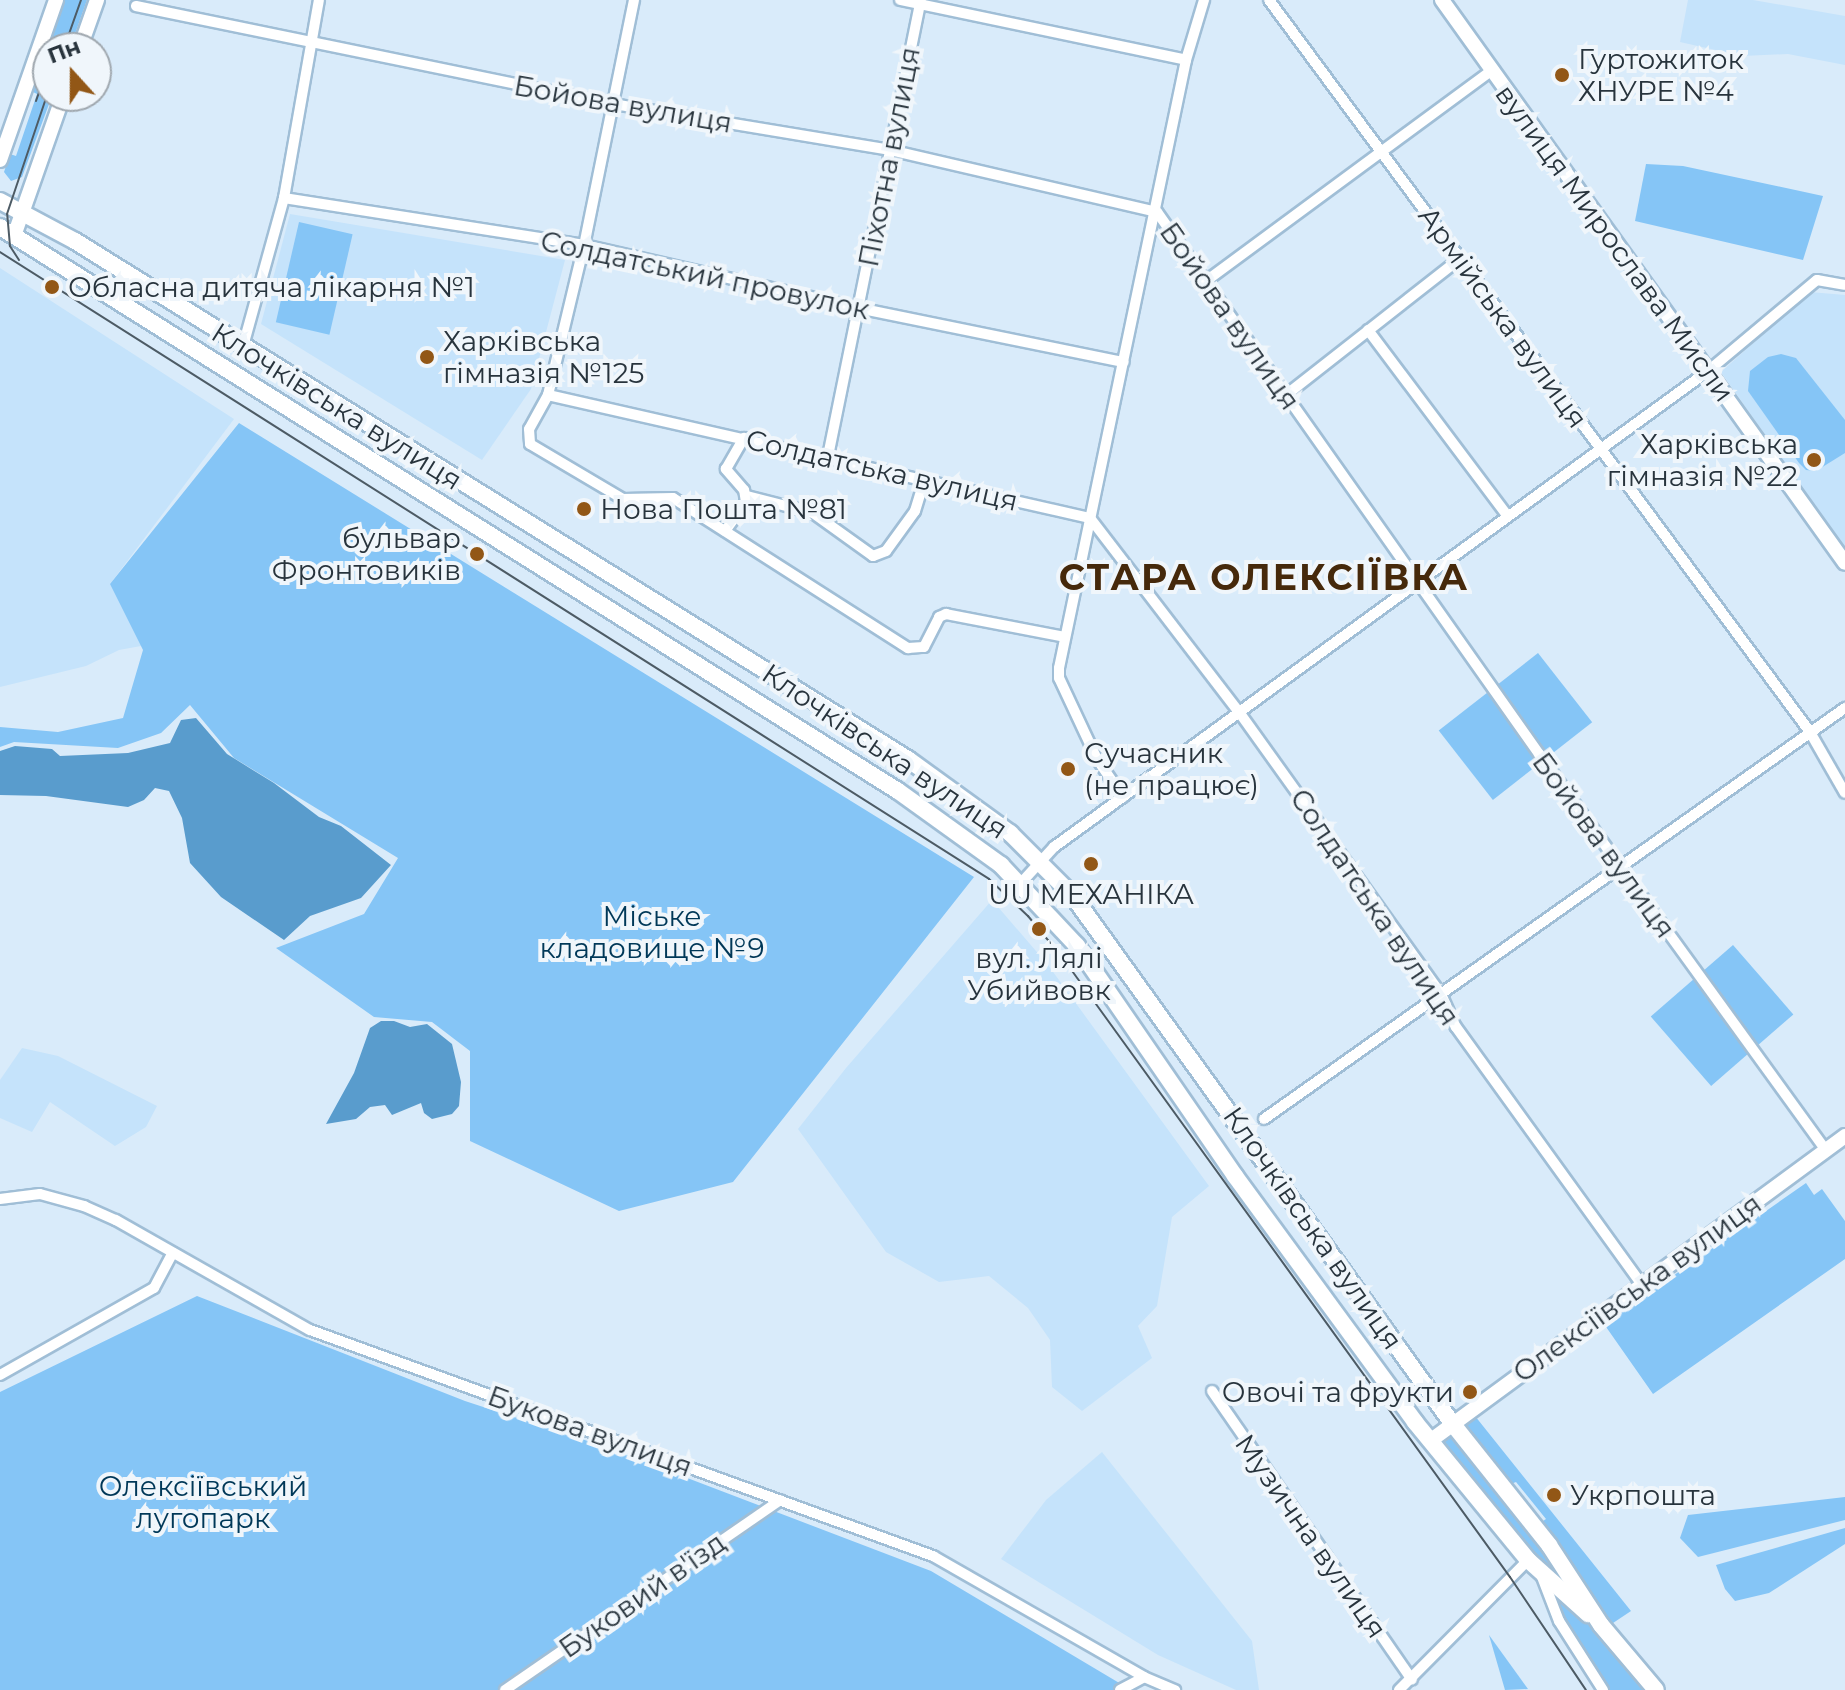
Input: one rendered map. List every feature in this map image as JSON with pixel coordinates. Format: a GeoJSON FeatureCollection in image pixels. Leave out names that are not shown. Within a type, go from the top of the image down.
{"type":"FeatureCollection","features":[{"type":"Feature","properties":{"kind":"main road","name":"Клочківська вулиця"},"geometry":{"type":"LineString","coordinates":[[0,201],[75,241],[909,760],[977,806],[1040,861],[1073,896],[1452,1423],[1549,1545],[1601,1625],[1656,1690]]}},
{"type":"Feature","properties":{"kind":"main road","name":"Клочківська вулиця"},"geometry":{"type":"LineString","coordinates":[[7,231],[898,791],[983,851],[1021,883],[1077,946],[1235,1176],[1430,1441],[1528,1560],[1601,1625]]}},
{"type":"Feature","properties":{"kind":"street"},"geometry":{"type":"LineString","coordinates":[[0,160],[56,0]]}},
{"type":"Feature","properties":{"kind":"street"},"geometry":{"type":"LineString","coordinates":[[86,32],[97,0]]}},
{"type":"Feature","properties":{"kind":"street"},"geometry":{"type":"LineString","coordinates":[[243,346],[284,198],[319,0]]}},
{"type":"Feature","properties":{"kind":"street"},"geometry":{"type":"LineString","coordinates":[[634,0],[584,245],[548,395],[529,429],[530,444],[623,499],[673,498],[908,648],[924,647],[939,617],[946,614],[1065,637]]}},
{"type":"Feature","properties":{"kind":"street"},"geometry":{"type":"LineString","coordinates":[[900,0],[1186,60]]}},
{"type":"Feature","properties":{"kind":"street"},"geometry":{"type":"LineString","coordinates":[[1123,797],[1097,759],[1059,678],[1186,60],[1204,0]]}},
{"type":"Feature","properties":{"kind":"street","name":"Армійська вулиця"},"geometry":{"type":"LineString","coordinates":[[1269,0],[1810,732],[1845,793]]}},
{"type":"Feature","properties":{"kind":"street","name":"вулиця Мирослава Мисли"},"geometry":{"type":"LineString","coordinates":[[1442,0],[1845,563]]}},
{"type":"Feature","properties":{"kind":"street","name":"Піхотна вулиця"},"geometry":{"type":"LineString","coordinates":[[828,456],[920,2]]}},
{"type":"Feature","properties":{"kind":"street","name":"Бойова вулиця"},"geometry":{"type":"LineString","coordinates":[[136,6],[613,104],[890,150],[1157,212],[1416,582],[1826,1150]]}},
{"type":"Feature","properties":{"kind":"street"},"geometry":{"type":"LineString","coordinates":[[1206,281],[1491,71]]}},
{"type":"Feature","properties":{"kind":"street"},"geometry":{"type":"LineString","coordinates":[[7,231],[22,214],[57,112]]}},
{"type":"Feature","properties":{"kind":"street","name":"Солдатський провулок"},"geometry":{"type":"LineString","coordinates":[[284,198],[584,245],[858,308],[1124,362]]}},
{"type":"Feature","properties":{"kind":"street"},"geometry":{"type":"LineString","coordinates":[[1286,395],[1461,258]]}},
{"type":"Feature","properties":{"kind":"street"},"geometry":{"type":"LineString","coordinates":[[1021,883],[1040,861],[1123,797],[1598,448],[1708,371],[1817,280],[1845,285]]}},
{"type":"Feature","properties":{"kind":"street"},"geometry":{"type":"LineString","coordinates":[[1368,330],[1507,515]]}},
{"type":"Feature","properties":{"kind":"street","name":"Солдатська вулиця"},"geometry":{"type":"LineString","coordinates":[[548,395],[828,456],[1090,518],[1239,712],[1441,994],[1456,1027],[1642,1285]]}},
{"type":"Feature","properties":{"kind":"street"},"geometry":{"type":"LineString","coordinates":[[744,438],[726,469],[747,496],[813,513],[873,556],[886,551],[915,511],[925,479]]}},
{"type":"Feature","properties":{"kind":"street"},"geometry":{"type":"LineString","coordinates":[[725,531],[747,496]]}},
{"type":"Feature","properties":{"kind":"street"},"geometry":{"type":"LineString","coordinates":[[1264,1119],[1845,708]]}},
{"type":"Feature","properties":{"kind":"street","name":"Олексіївська вулиця"},"geometry":{"type":"LineString","coordinates":[[1430,1441],[1845,1136]]}},
{"type":"Feature","properties":{"kind":"street","name":"Букова вулиця"},"geometry":{"type":"LineString","coordinates":[[0,1199],[40,1194],[84,1206],[116,1220],[310,1330],[933,1556],[1144,1677],[1175,1690]]}},
{"type":"Feature","properties":{"kind":"street"},"geometry":{"type":"LineString","coordinates":[[0,1375],[154,1288],[173,1253]]}},
{"type":"Feature","properties":{"kind":"street","name":"Музична вулиця"},"geometry":{"type":"LineString","coordinates":[[1212,1391],[1412,1680]]}},
{"type":"Feature","properties":{"kind":"street","name":"Буковий в'їзд"},"geometry":{"type":"LineString","coordinates":[[505,1690],[780,1500]]}},
{"type":"Feature","properties":{"kind":"street"},"geometry":{"type":"LineString","coordinates":[[1399,1690],[1528,1560]]}},
{"type":"Feature","properties":{"kind":"street","name":"Клочківська вулиця"},"geometry":{"type":"LineString","coordinates":[[1542,1575],[1559,1621],[1603,1690]]}},
{"type":"Feature","properties":{"kind":"street"},"geometry":{"type":"LineString","coordinates":[[1120,1690],[1144,1677]]}},
{"type":"Feature","properties":{"kind":"shaded area"},"geometry":{"type":"Polygon","coordinates":[[[1688,0],[1753,0],[1845,16],[1845,65],[1788,54],[1742,56],[1680,42],[1688,0]]]}},
{"type":"Feature","properties":{"kind":"shaded area","name":"Харківська гімназія №125"},"geometry":{"type":"Polygon","coordinates":[[[290,214],[565,260],[531,389],[482,460],[261,324],[290,214]]]}},
{"type":"Feature","properties":{"kind":"shaded area"},"geometry":{"type":"Polygon","coordinates":[[[0,268],[234,419],[110,584],[148,628],[141,646],[119,650],[86,666],[0,687],[0,268]]]}},
{"type":"Feature","properties":{"kind":"shaded area","name":"Харківська гімназія №22"},"geometry":{"type":"Polygon","coordinates":[[[1810,292],[1845,295],[1845,549],[1721,372],[1810,292]]]}},
{"type":"Feature","properties":{"kind":"shaded area"},"geometry":{"type":"Polygon","coordinates":[[[196,718],[227,754],[274,783],[319,817],[341,826],[391,865],[361,898],[310,916],[284,940],[221,897],[190,863],[182,818],[169,791],[155,788],[144,800],[128,807],[46,796],[0,795],[0,751],[15,746],[52,749],[60,756],[128,753],[170,743],[181,720],[196,718]]]}},
{"type":"Feature","properties":{"kind":"shaded area"},"geometry":{"type":"Polygon","coordinates":[[[992,900],[1048,965],[1209,1186],[1172,1217],[1157,1306],[1138,1326],[1152,1358],[1082,1411],[1052,1387],[1050,1340],[1028,1308],[989,1276],[939,1282],[886,1252],[798,1129],[846,1068],[992,900]]]}},
{"type":"Feature","properties":{"kind":"shaded area"},"geometry":{"type":"Polygon","coordinates":[[[381,1021],[394,1021],[410,1027],[427,1024],[452,1044],[461,1082],[459,1106],[452,1114],[432,1119],[424,1113],[421,1103],[392,1115],[385,1105],[370,1107],[356,1119],[326,1124],[354,1073],[370,1028],[381,1021]]]}},
{"type":"Feature","properties":{"kind":"shaded area"},"geometry":{"type":"Polygon","coordinates":[[[22,1048],[58,1056],[157,1106],[146,1127],[115,1146],[50,1102],[32,1132],[0,1118],[0,1080],[22,1048]]]}},
{"type":"Feature","properties":{"kind":"shaded area"},"geometry":{"type":"Polygon","coordinates":[[[1102,1452],[1252,1641],[1259,1690],[1236,1690],[1158,1655],[1001,1559],[1046,1500],[1102,1452]]]}},
{"type":"Feature","properties":{"kind":"green space"},"geometry":{"type":"Polygon","coordinates":[[[64,0],[87,0],[76,32],[53,32],[64,0]]]}},
{"type":"Feature","properties":{"kind":"green space"},"geometry":{"type":"Polygon","coordinates":[[[32,109],[32,112],[46,112],[22,177],[11,181],[4,172],[10,154],[16,156],[32,109]]]}},
{"type":"Feature","properties":{"kind":"green space"},"geometry":{"type":"Polygon","coordinates":[[[1646,164],[1683,166],[1823,196],[1803,260],[1635,221],[1646,164]]]}},
{"type":"Feature","properties":{"kind":"green space"},"geometry":{"type":"Polygon","coordinates":[[[299,222],[353,234],[329,335],[276,322],[299,222]]]}},
{"type":"Feature","properties":{"kind":"green space"},"geometry":{"type":"Polygon","coordinates":[[[1781,354],[1796,358],[1845,420],[1845,453],[1816,471],[1806,470],[1799,463],[1748,391],[1750,371],[1768,357],[1781,354]]]}},
{"type":"Feature","properties":{"kind":"green space","name":"Міське кладовище №9"},"geometry":{"type":"Polygon","coordinates":[[[239,423],[974,877],[733,1182],[619,1211],[470,1141],[470,1051],[432,1022],[374,1017],[276,948],[364,914],[398,858],[234,758],[190,705],[161,733],[118,748],[14,742],[0,747],[0,727],[58,732],[123,718],[143,650],[110,584],[239,423]]]}},
{"type":"Feature","properties":{"kind":"green space"},"geometry":{"type":"Polygon","coordinates":[[[1538,653],[1592,722],[1493,800],[1439,731],[1538,653]]]}},
{"type":"Feature","properties":{"kind":"green space"},"geometry":{"type":"Polygon","coordinates":[[[1733,945],[1793,1014],[1711,1086],[1651,1017],[1733,945]]]}},
{"type":"Feature","properties":{"kind":"green space"},"geometry":{"type":"Polygon","coordinates":[[[1806,1183],[1814,1195],[1822,1189],[1845,1221],[1845,1259],[1653,1394],[1604,1324],[1806,1183]]]}},
{"type":"Feature","properties":{"kind":"green space","name":"Олексіївський лугопарк"},"geometry":{"type":"Polygon","coordinates":[[[197,1296],[465,1401],[606,1447],[931,1571],[1131,1690],[0,1690],[0,1392],[197,1296]]]}},
{"type":"Feature","properties":{"kind":"green space"},"geometry":{"type":"Polygon","coordinates":[[[1475,1416],[1631,1611],[1610,1625],[1656,1690],[1603,1690],[1528,1560],[1430,1441],[1475,1416]],[[1516,1482],[1503,1487],[1534,1527],[1546,1519],[1516,1482]]]}},
{"type":"Feature","properties":{"kind":"green space"},"geometry":{"type":"Polygon","coordinates":[[[1845,1497],[1845,1520],[1698,1557],[1680,1538],[1688,1515],[1845,1497]]]}},
{"type":"Feature","properties":{"kind":"green space"},"geometry":{"type":"Polygon","coordinates":[[[1845,1528],[1845,1544],[1769,1593],[1735,1601],[1725,1589],[1716,1565],[1845,1528]]]}},
{"type":"Feature","properties":{"kind":"green space"},"geometry":{"type":"Polygon","coordinates":[[[1489,1635],[1528,1689],[1505,1690],[1489,1635]]]}},
{"type":"Feature","properties":{"kind":"tram line"},"geometry":{"type":"LineString","coordinates":[[70,32],[81,0]]}},
{"type":"Feature","properties":{"kind":"tram line"},"geometry":{"type":"LineString","coordinates":[[19,260],[10,246],[7,214],[41,112]]}},
{"type":"Feature","properties":{"kind":"tram line"},"geometry":{"type":"LineString","coordinates":[[0,252],[989,879],[1028,916],[1062,957],[1510,1577],[1586,1690]]}},
{"type":"Feature","properties":{"kind":"place","name":"Гуртожиток ХНУРЕ №4"},"geometry":{"type":"Point","coordinates":[1562,75]}},
{"type":"Feature","properties":{"kind":"place","name":"Обласна дитяча лікарня №1"},"geometry":{"type":"Point","coordinates":[52,287]}},
{"type":"Feature","properties":{"kind":"place","name":"Харківська гімназія №125"},"geometry":{"type":"Point","coordinates":[427,357]}},
{"type":"Feature","properties":{"kind":"place","name":"Харківська гімназія №22"},"geometry":{"type":"Point","coordinates":[1814,460]}},
{"type":"Feature","properties":{"kind":"place","name":"Нова Пошта №81"},"geometry":{"type":"Point","coordinates":[584,509]}},
{"type":"Feature","properties":{"kind":"place","name":"бульвар Фронтовиків"},"geometry":{"type":"Point","coordinates":[477,554]}},
{"type":"Feature","properties":{"kind":"place","name":"Сучасник (не працює)"},"geometry":{"type":"Point","coordinates":[1068,769]}},
{"type":"Feature","properties":{"kind":"place","name":"UU МЕХАНІКА"},"geometry":{"type":"Point","coordinates":[1091,864]}},
{"type":"Feature","properties":{"kind":"place","name":"вул. Лялі Убийвовк"},"geometry":{"type":"Point","coordinates":[1039,929]}},
{"type":"Feature","properties":{"kind":"place","name":"Овочі та фрукти"},"geometry":{"type":"Point","coordinates":[1470,1392]}},
{"type":"Feature","properties":{"kind":"place","name":"Укрпошта"},"geometry":{"type":"Point","coordinates":[1554,1495]}},
{"type":"Feature","properties":{"kind":"district","name":"СТАРА ОЛЕКСІЇВКА"},"geometry":{"type":"Point","coordinates":[1264,578]}}]}
